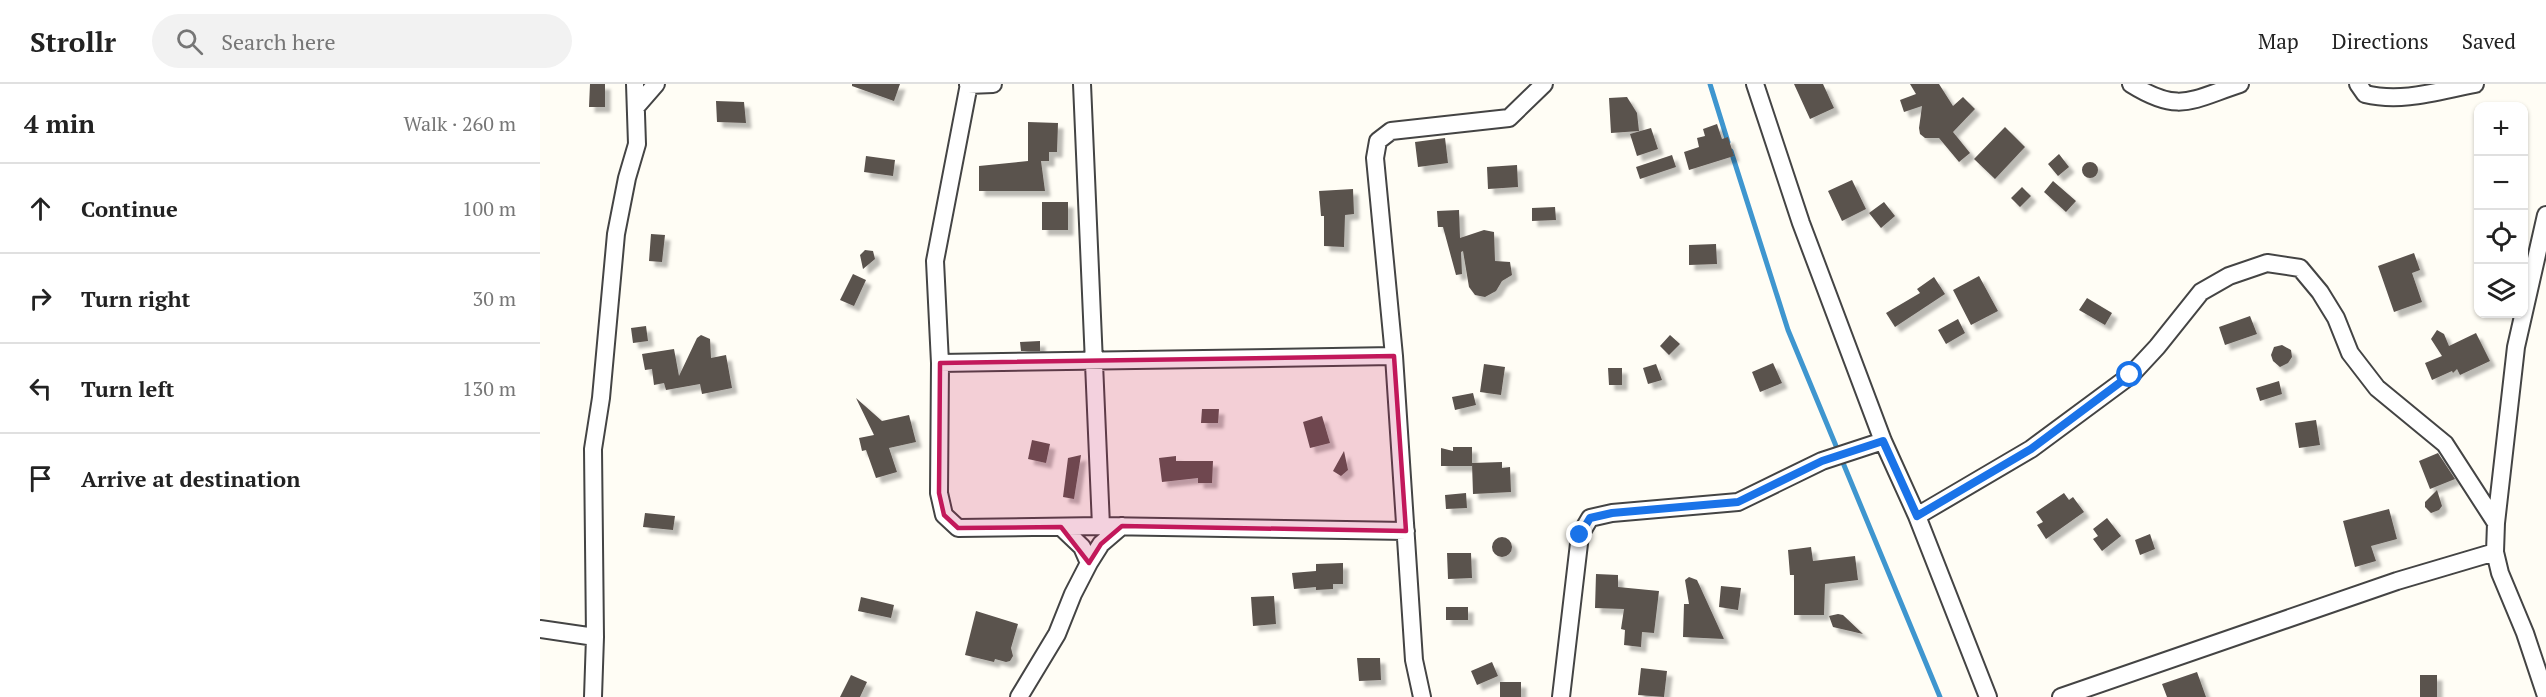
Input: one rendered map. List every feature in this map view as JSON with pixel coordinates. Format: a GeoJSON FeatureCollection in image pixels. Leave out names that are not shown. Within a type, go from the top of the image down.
{"type":"FeatureCollection","features":[{"type":"Feature","properties":{"kind":"street"},"geometry":{"type":"LineString","coordinates":[[593,697],[595,638],[593,449],[616,234],[627,178],[638,144],[635,84]]}},
{"type":"Feature","properties":{"kind":"street"},"geometry":{"type":"LineString","coordinates":[[636,107],[656,84]]}},
{"type":"Feature","properties":{"kind":"street"},"geometry":{"type":"LineString","coordinates":[[993,84],[968,85],[935,261],[940,363],[939,493],[944,515],[958,528],[1122,526],[1406,531]]}},
{"type":"Feature","properties":{"kind":"street"},"geometry":{"type":"LineString","coordinates":[[1082,84],[1101,526]]}},
{"type":"Feature","properties":{"kind":"street"},"geometry":{"type":"LineString","coordinates":[[1755,84],[1801,223],[1883,441],[1917,516],[1988,697]]}},
{"type":"Feature","properties":{"kind":"street"},"geometry":{"type":"LineString","coordinates":[[2132,84],[2154,99],[2182,104],[2240,84]]}},
{"type":"Feature","properties":{"kind":"street"},"geometry":{"type":"LineString","coordinates":[[2358,84],[2365,94],[2386,99],[2475,84]]}},
{"type":"Feature","properties":{"kind":"street"},"geometry":{"type":"LineString","coordinates":[[1422,697],[1414,660],[1394,356],[1375,158],[1378,141],[1391,131],[1509,118],[1540,86]]}},
{"type":"Feature","properties":{"kind":"street"},"geometry":{"type":"LineString","coordinates":[[2546,215],[2516,347],[2496,523],[2495,552],[2500,573],[2525,633],[2546,696]]}},
{"type":"Feature","properties":{"kind":"street"},"geometry":{"type":"LineString","coordinates":[[1917,516],[2031,449],[2130,375],[2157,347],[2201,292],[2229,276],[2267,263],[2300,268],[2320,292],[2336,318],[2350,352],[2377,388],[2445,444],[2496,523]]}},
{"type":"Feature","properties":{"kind":"street"},"geometry":{"type":"LineString","coordinates":[[940,363],[1394,356]]}},
{"type":"Feature","properties":{"kind":"street"},"geometry":{"type":"LineString","coordinates":[[1561,697],[1580,535],[1590,518],[1612,513],[1738,502],[1822,461],[1883,441]]}},
{"type":"Feature","properties":{"kind":"street"},"geometry":{"type":"LineString","coordinates":[[1019,697],[1057,634],[1073,594],[1089,563],[1101,544],[1122,526]]}},
{"type":"Feature","properties":{"kind":"street"},"geometry":{"type":"LineString","coordinates":[[1061,527],[1082,547],[1089,563]]}},
{"type":"Feature","properties":{"kind":"street"},"geometry":{"type":"LineString","coordinates":[[2061,697],[2397,581],[2495,552]]}},
{"type":"Feature","properties":{"kind":"street"},"geometry":{"type":"LineString","coordinates":[[540,629],[595,638]]}},
{"type":"Feature","properties":{"kind":"highlighted area"},"geometry":{"type":"Polygon","coordinates":[[[1394,356],[1406,531],[1122,526],[1101,544],[1089,563],[1061,527],[958,528],[944,515],[939,493],[940,363],[1394,356]]]}},
{"type":"Feature","properties":{"kind":"building"},"geometry":{"type":"Polygon","coordinates":[[[590,84],[605,84],[605,107],[589,107],[590,84]]]}},
{"type":"Feature","properties":{"kind":"building"},"geometry":{"type":"Polygon","coordinates":[[[852,84],[900,84],[894,101],[852,86],[852,84]]]}},
{"type":"Feature","properties":{"kind":"building"},"geometry":{"type":"Polygon","coordinates":[[[1794,84],[1823,84],[1834,108],[1810,119],[1794,84]]]}},
{"type":"Feature","properties":{"kind":"building"},"geometry":{"type":"Polygon","coordinates":[[[1910,84],[1939,84],[1953,106],[1963,97],[1975,109],[1953,132],[1970,153],[1959,162],[1939,138],[1925,138],[1920,134],[1922,106],[1904,112],[1900,100],[1916,94],[1910,84]]]}},
{"type":"Feature","properties":{"kind":"building"},"geometry":{"type":"Polygon","coordinates":[[[1627,97],[1637,113],[1639,131],[1611,133],[1609,98],[1627,97]]]}},
{"type":"Feature","properties":{"kind":"building"},"geometry":{"type":"Polygon","coordinates":[[[716,101],[744,102],[746,123],[717,122],[716,101]]]}},
{"type":"Feature","properties":{"kind":"building"},"geometry":{"type":"Polygon","coordinates":[[[1028,122],[1058,123],[1057,152],[1049,152],[1049,161],[1041,161],[1045,191],[979,191],[979,166],[1028,161],[1028,122]]]}},
{"type":"Feature","properties":{"kind":"building"},"geometry":{"type":"Polygon","coordinates":[[[1717,124],[1722,139],[1728,137],[1734,156],[1689,170],[1684,152],[1699,147],[1697,138],[1705,136],[1703,129],[1717,124]]]}},
{"type":"Feature","properties":{"kind":"building"},"geometry":{"type":"Polygon","coordinates":[[[2005,127],[2025,147],[1995,179],[1974,159],[2005,127]]]}},
{"type":"Feature","properties":{"kind":"building"},"geometry":{"type":"Polygon","coordinates":[[[1651,128],[1658,149],[1637,156],[1630,134],[1651,128]]]}},
{"type":"Feature","properties":{"kind":"building"},"geometry":{"type":"Polygon","coordinates":[[[1445,138],[1448,163],[1418,167],[1415,142],[1445,138]]]}},
{"type":"Feature","properties":{"kind":"building"},"geometry":{"type":"Polygon","coordinates":[[[2059,154],[2069,167],[2058,176],[2048,164],[2059,154]]]}},
{"type":"Feature","properties":{"kind":"building"},"geometry":{"type":"Polygon","coordinates":[[[1672,155],[1676,167],[1640,179],[1636,167],[1672,155]]]}},
{"type":"Feature","properties":{"kind":"building"},"geometry":{"type":"Polygon","coordinates":[[[866,156],[895,160],[893,176],[864,172],[866,156]]]}},
{"type":"Feature","properties":{"kind":"building"},"geometry":{"type":"Polygon","coordinates":[[[2090,162],[2096,164],[2098,170],[2096,176],[2090,178],[2084,176],[2082,170],[2084,164],[2090,162]]]}},
{"type":"Feature","properties":{"kind":"building"},"geometry":{"type":"Polygon","coordinates":[[[1517,165],[1518,187],[1488,189],[1487,167],[1517,165]]]}},
{"type":"Feature","properties":{"kind":"building"},"geometry":{"type":"Polygon","coordinates":[[[1852,180],[1866,209],[1842,221],[1828,191],[1852,180]]]}},
{"type":"Feature","properties":{"kind":"building"},"geometry":{"type":"Polygon","coordinates":[[[2053,181],[2076,201],[2066,212],[2044,192],[2053,181]]]}},
{"type":"Feature","properties":{"kind":"building"},"geometry":{"type":"Polygon","coordinates":[[[2022,187],[2031,196],[2020,207],[2011,198],[2022,187]]]}},
{"type":"Feature","properties":{"kind":"building"},"geometry":{"type":"Polygon","coordinates":[[[1353,189],[1354,214],[1345,215],[1344,247],[1324,246],[1324,216],[1321,216],[1319,191],[1353,189]]]}},
{"type":"Feature","properties":{"kind":"building"},"geometry":{"type":"Polygon","coordinates":[[[1042,202],[1068,202],[1068,230],[1042,230],[1042,202]]]}},
{"type":"Feature","properties":{"kind":"building"},"geometry":{"type":"Polygon","coordinates":[[[1884,202],[1895,216],[1881,228],[1869,213],[1884,202]]]}},
{"type":"Feature","properties":{"kind":"building"},"geometry":{"type":"Polygon","coordinates":[[[1555,207],[1556,220],[1532,221],[1532,208],[1555,207]]]}},
{"type":"Feature","properties":{"kind":"building"},"geometry":{"type":"Polygon","coordinates":[[[1459,210],[1460,238],[1484,230],[1494,232],[1495,261],[1510,262],[1512,275],[1502,281],[1496,291],[1485,297],[1475,295],[1469,287],[1463,251],[1461,252],[1462,274],[1456,275],[1443,227],[1438,227],[1437,211],[1459,210]]]}},
{"type":"Feature","properties":{"kind":"building"},"geometry":{"type":"Polygon","coordinates":[[[651,234],[665,235],[662,262],[649,261],[651,234]]]}},
{"type":"Feature","properties":{"kind":"building"},"geometry":{"type":"Polygon","coordinates":[[[1716,244],[1717,264],[1689,265],[1689,245],[1716,244]]]}},
{"type":"Feature","properties":{"kind":"building"},"geometry":{"type":"Polygon","coordinates":[[[865,250],[873,251],[875,259],[863,269],[860,255],[865,250]]]}},
{"type":"Feature","properties":{"kind":"building"},"geometry":{"type":"Polygon","coordinates":[[[2414,253],[2420,270],[2412,273],[2422,302],[2394,312],[2378,266],[2414,253]]]}},
{"type":"Feature","properties":{"kind":"building"},"geometry":{"type":"Polygon","coordinates":[[[853,274],[866,280],[854,306],[840,300],[853,274]]]}},
{"type":"Feature","properties":{"kind":"building"},"geometry":{"type":"Polygon","coordinates":[[[1979,276],[1998,311],[1971,325],[1953,290],[1979,276]]]}},
{"type":"Feature","properties":{"kind":"building"},"geometry":{"type":"Polygon","coordinates":[[[1934,277],[1945,294],[1895,327],[1886,313],[1920,293],[1917,289],[1934,277]]]}},
{"type":"Feature","properties":{"kind":"building"},"geometry":{"type":"Polygon","coordinates":[[[2087,298],[2112,313],[2105,325],[2079,310],[2087,298]]]}},
{"type":"Feature","properties":{"kind":"building"},"geometry":{"type":"Polygon","coordinates":[[[2250,316],[2257,334],[2225,345],[2219,327],[2250,316]]]}},
{"type":"Feature","properties":{"kind":"building"},"geometry":{"type":"Polygon","coordinates":[[[1958,319],[1965,333],[1946,344],[1938,330],[1958,319]]]}},
{"type":"Feature","properties":{"kind":"building"},"geometry":{"type":"Polygon","coordinates":[[[646,326],[648,341],[633,343],[631,328],[646,326]]]}},
{"type":"Feature","properties":{"kind":"building"},"geometry":{"type":"Polygon","coordinates":[[[2437,330],[2444,334],[2449,346],[2476,333],[2490,361],[2460,375],[2457,369],[2453,373],[2452,371],[2432,380],[2425,363],[2442,356],[2431,339],[2437,330]]]}},
{"type":"Feature","properties":{"kind":"building"},"geometry":{"type":"Polygon","coordinates":[[[701,335],[710,339],[711,358],[726,355],[732,388],[702,394],[700,384],[666,390],[664,383],[654,385],[652,369],[645,370],[642,354],[674,349],[679,376],[697,338],[701,335]]]}},
{"type":"Feature","properties":{"kind":"building"},"geometry":{"type":"Polygon","coordinates":[[[1670,335],[1680,344],[1669,355],[1660,346],[1670,335]]]}},
{"type":"Feature","properties":{"kind":"building"},"geometry":{"type":"Polygon","coordinates":[[[1040,341],[1040,351],[1021,351],[1020,342],[1040,341]]]}},
{"type":"Feature","properties":{"kind":"building"},"geometry":{"type":"Polygon","coordinates":[[[2282,345],[2291,350],[2292,357],[2288,363],[2280,367],[2273,361],[2271,355],[2274,347],[2282,345]]]}},
{"type":"Feature","properties":{"kind":"building"},"geometry":{"type":"Polygon","coordinates":[[[1773,363],[1782,383],[1760,392],[1752,372],[1773,363]]]}},
{"type":"Feature","properties":{"kind":"building"},"geometry":{"type":"Polygon","coordinates":[[[1484,364],[1505,367],[1501,395],[1480,392],[1484,364]]]}},
{"type":"Feature","properties":{"kind":"building"},"geometry":{"type":"Polygon","coordinates":[[[1656,364],[1662,380],[1648,384],[1643,368],[1656,364]]]}},
{"type":"Feature","properties":{"kind":"building"},"geometry":{"type":"Polygon","coordinates":[[[1608,368],[1622,368],[1622,385],[1609,385],[1608,368]]]}},
{"type":"Feature","properties":{"kind":"building"},"geometry":{"type":"Polygon","coordinates":[[[2279,381],[2282,394],[2260,401],[2256,388],[2279,381]]]}},
{"type":"Feature","properties":{"kind":"building"},"geometry":{"type":"Polygon","coordinates":[[[1473,393],[1476,405],[1455,410],[1452,397],[1473,393]]]}},
{"type":"Feature","properties":{"kind":"building"},"geometry":{"type":"Polygon","coordinates":[[[856,398],[882,421],[909,415],[916,442],[889,448],[897,472],[876,478],[866,450],[862,451],[859,438],[874,435],[856,398]]]}},
{"type":"Feature","properties":{"kind":"building"},"geometry":{"type":"Polygon","coordinates":[[[1202,409],[1219,409],[1218,423],[1201,423],[1202,409]]]}},
{"type":"Feature","properties":{"kind":"building"},"geometry":{"type":"Polygon","coordinates":[[[1322,416],[1330,443],[1310,448],[1303,422],[1322,416]]]}},
{"type":"Feature","properties":{"kind":"building"},"geometry":{"type":"Polygon","coordinates":[[[2316,420],[2320,445],[2299,448],[2295,423],[2316,420]]]}},
{"type":"Feature","properties":{"kind":"building"},"geometry":{"type":"Polygon","coordinates":[[[1032,440],[1050,444],[1046,463],[1028,459],[1032,440]]]}},
{"type":"Feature","properties":{"kind":"building"},"geometry":{"type":"Polygon","coordinates":[[[1453,447],[1472,447],[1472,466],[1441,466],[1441,448],[1453,451],[1453,447]]]}},
{"type":"Feature","properties":{"kind":"building"},"geometry":{"type":"Polygon","coordinates":[[[1344,451],[1348,470],[1341,476],[1333,471],[1344,451]]]}},
{"type":"Feature","properties":{"kind":"building"},"geometry":{"type":"Polygon","coordinates":[[[2438,453],[2455,479],[2430,489],[2419,461],[2438,453]]]}},
{"type":"Feature","properties":{"kind":"building"},"geometry":{"type":"Polygon","coordinates":[[[1081,455],[1074,499],[1063,497],[1068,458],[1081,455]]]}},
{"type":"Feature","properties":{"kind":"building"},"geometry":{"type":"Polygon","coordinates":[[[1176,456],[1176,461],[1213,461],[1212,483],[1198,483],[1198,478],[1162,482],[1159,458],[1176,456]]]}},
{"type":"Feature","properties":{"kind":"building"},"geometry":{"type":"Polygon","coordinates":[[[1502,462],[1502,468],[1510,467],[1511,492],[1473,494],[1472,463],[1502,462]]]}},
{"type":"Feature","properties":{"kind":"building"},"geometry":{"type":"Polygon","coordinates":[[[2437,490],[2442,506],[2431,513],[2425,507],[2425,502],[2437,490]]]}},
{"type":"Feature","properties":{"kind":"building"},"geometry":{"type":"Polygon","coordinates":[[[1466,493],[1467,508],[1446,509],[1445,495],[1466,493]]]}},
{"type":"Feature","properties":{"kind":"building"},"geometry":{"type":"Polygon","coordinates":[[[2064,493],[2069,500],[2073,497],[2084,512],[2046,539],[2037,525],[2043,522],[2036,512],[2064,493]]]}},
{"type":"Feature","properties":{"kind":"building"},"geometry":{"type":"Polygon","coordinates":[[[2389,509],[2397,539],[2371,546],[2376,561],[2355,567],[2343,521],[2389,509]]]}},
{"type":"Feature","properties":{"kind":"building"},"geometry":{"type":"Polygon","coordinates":[[[645,513],[675,516],[673,530],[643,527],[645,513]]]}},
{"type":"Feature","properties":{"kind":"building"},"geometry":{"type":"Polygon","coordinates":[[[2107,518],[2121,536],[2102,551],[2093,539],[2098,536],[2093,529],[2107,518]]]}},
{"type":"Feature","properties":{"kind":"building"},"geometry":{"type":"Polygon","coordinates":[[[2150,534],[2155,549],[2140,555],[2135,540],[2150,534]]]}},
{"type":"Feature","properties":{"kind":"building"},"geometry":{"type":"Polygon","coordinates":[[[1498,537],[1506,537],[1512,543],[1512,551],[1506,557],[1498,557],[1492,551],[1492,543],[1498,537]]]}},
{"type":"Feature","properties":{"kind":"building"},"geometry":{"type":"Polygon","coordinates":[[[1811,547],[1813,561],[1855,556],[1858,580],[1825,584],[1824,615],[1794,615],[1794,575],[1790,575],[1788,550],[1811,547]]]}},
{"type":"Feature","properties":{"kind":"building"},"geometry":{"type":"Polygon","coordinates":[[[1447,553],[1471,553],[1472,578],[1448,579],[1447,553]]]}},
{"type":"Feature","properties":{"kind":"building"},"geometry":{"type":"Polygon","coordinates":[[[1343,563],[1343,584],[1333,584],[1333,589],[1316,590],[1316,587],[1294,589],[1292,573],[1316,571],[1316,564],[1343,563]]]}},
{"type":"Feature","properties":{"kind":"building"},"geometry":{"type":"Polygon","coordinates":[[[1596,574],[1618,575],[1618,587],[1659,591],[1654,633],[1642,632],[1641,647],[1624,645],[1625,630],[1621,629],[1624,609],[1595,608],[1596,574]]]}},
{"type":"Feature","properties":{"kind":"building"},"geometry":{"type":"Polygon","coordinates":[[[1689,577],[1697,580],[1724,639],[1683,637],[1684,604],[1689,604],[1685,580],[1689,577]]]}},
{"type":"Feature","properties":{"kind":"building"},"geometry":{"type":"Polygon","coordinates":[[[1721,586],[1741,588],[1738,610],[1719,607],[1721,586]]]}},
{"type":"Feature","properties":{"kind":"building"},"geometry":{"type":"Polygon","coordinates":[[[1274,596],[1276,624],[1253,626],[1251,597],[1274,596]]]}},
{"type":"Feature","properties":{"kind":"building"},"geometry":{"type":"Polygon","coordinates":[[[861,597],[894,605],[891,618],[858,611],[861,597]]]}},
{"type":"Feature","properties":{"kind":"building"},"geometry":{"type":"Polygon","coordinates":[[[1446,607],[1468,607],[1468,620],[1446,620],[1446,607]]]}},
{"type":"Feature","properties":{"kind":"building"},"geometry":{"type":"Polygon","coordinates":[[[976,611],[1018,624],[1011,648],[1013,656],[1010,661],[995,659],[994,662],[965,655],[976,611]]]}},
{"type":"Feature","properties":{"kind":"building"},"geometry":{"type":"Polygon","coordinates":[[[1843,615],[1863,634],[1833,627],[1829,616],[1843,615]]]}},
{"type":"Feature","properties":{"kind":"building"},"geometry":{"type":"Polygon","coordinates":[[[1357,658],[1380,658],[1381,680],[1359,681],[1357,658]]]}},
{"type":"Feature","properties":{"kind":"building"},"geometry":{"type":"Polygon","coordinates":[[[1492,662],[1498,676],[1477,685],[1471,671],[1492,662]]]}},
{"type":"Feature","properties":{"kind":"building"},"geometry":{"type":"Polygon","coordinates":[[[1641,668],[1667,671],[1664,697],[1638,695],[1641,668]]]}},
{"type":"Feature","properties":{"kind":"building"},"geometry":{"type":"Polygon","coordinates":[[[2197,672],[2206,697],[2167,697],[2162,684],[2197,672]]]}},
{"type":"Feature","properties":{"kind":"building"},"geometry":{"type":"Polygon","coordinates":[[[851,675],[867,682],[860,697],[840,697],[851,675]]]}},
{"type":"Feature","properties":{"kind":"building"},"geometry":{"type":"Polygon","coordinates":[[[2420,675],[2437,675],[2437,697],[2420,697],[2420,675]]]}},
{"type":"Feature","properties":{"kind":"building"},"geometry":{"type":"Polygon","coordinates":[[[1500,682],[1521,682],[1521,697],[1500,697],[1500,682]]]}},
{"type":"Feature","properties":{"kind":"waterway"},"geometry":{"type":"LineString","coordinates":[[1710,84],[1728,142]]}},
{"type":"Feature","properties":{"kind":"waterway"},"geometry":{"type":"LineString","coordinates":[[1731,151],[1788,330],[1940,697]]}},
{"type":"Feature","properties":{"kind":"route"},"geometry":{"type":"LineString","coordinates":[[1580,535],[1590,518],[1612,513],[1738,502],[1822,461],[1883,441],[1917,516],[2031,449],[2130,375]]}}]}
